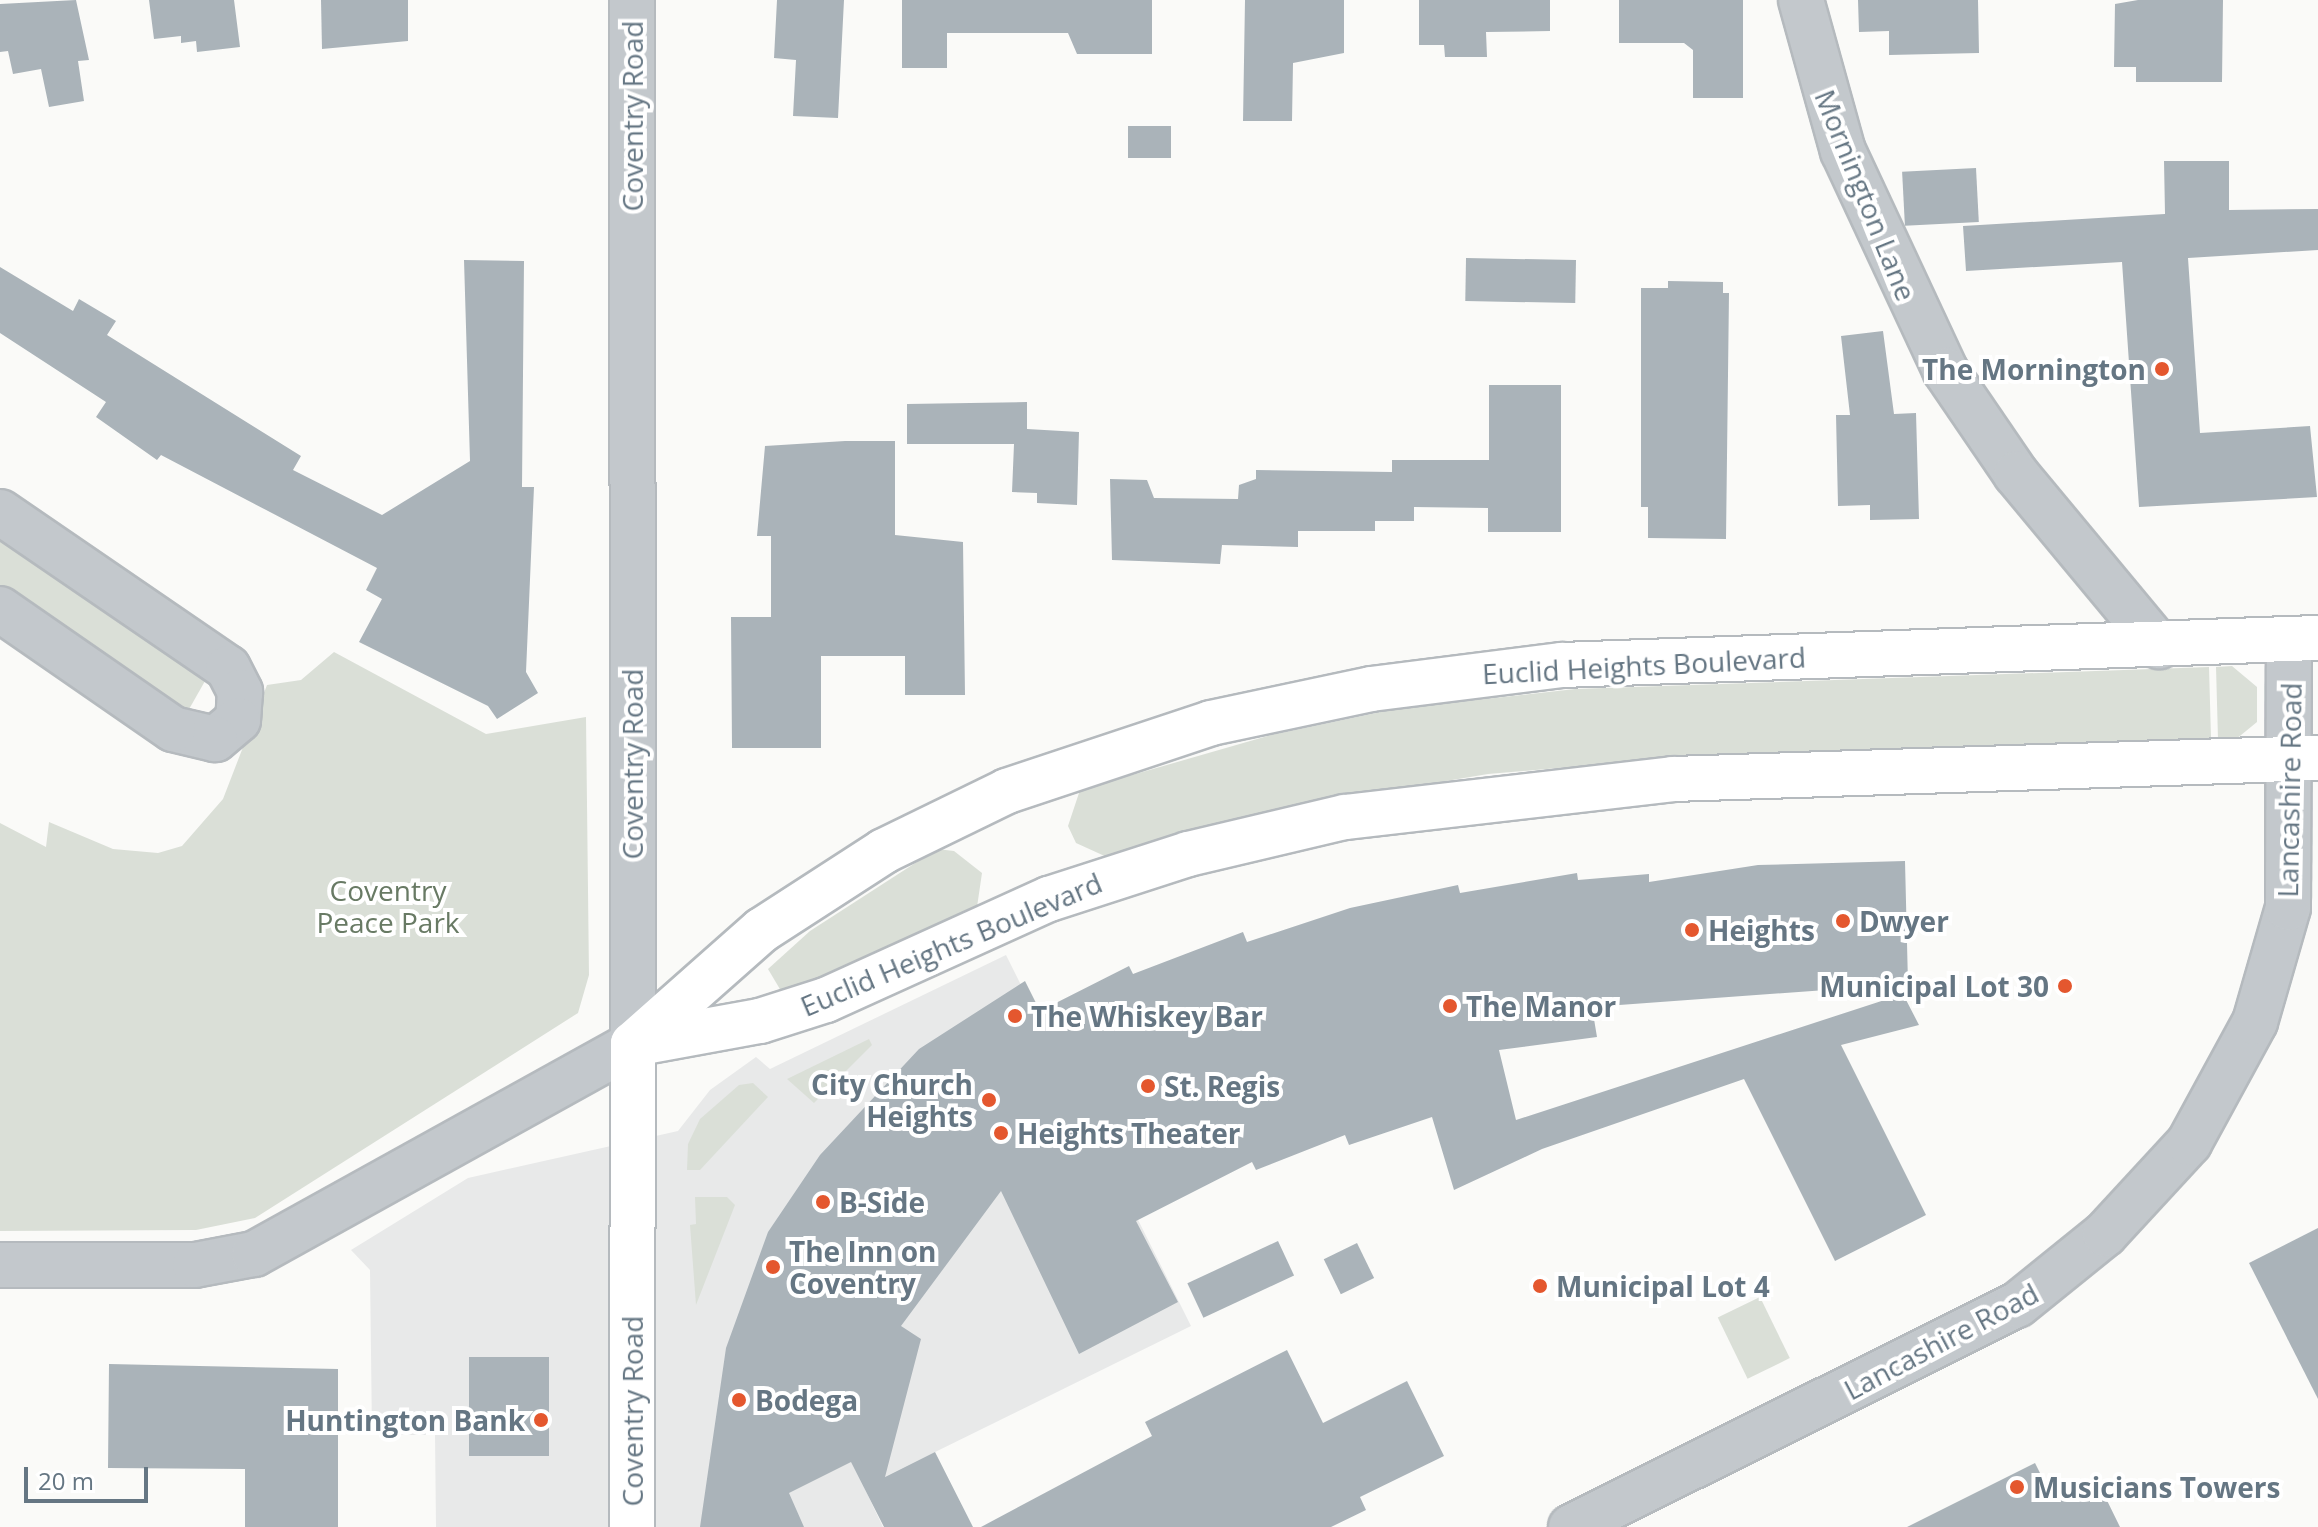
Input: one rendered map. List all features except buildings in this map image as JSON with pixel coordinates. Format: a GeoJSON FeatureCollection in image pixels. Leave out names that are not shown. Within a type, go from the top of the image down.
{"type":"FeatureCollection","features":[{"type":"Feature","properties":{"kind":"main road","name":"Euclid Heights Boulevard"},"geometry":{"type":"LineString","coordinates":[[633,1044],[762,930],[884,851],[1007,791],[1211,723],[1371,689],[1562,665],[2304,639]]}},
{"type":"Feature","properties":{"kind":"main road","name":"Euclid Heights Boulevard"},"geometry":{"type":"LineString","coordinates":[[633,1044],[813,1004],[1049,899],[1188,854],[1359,815],[1673,779],[2305,759]]}},
{"type":"Feature","properties":{"kind":"main road","name":"Coventry Road"},"geometry":{"type":"LineString","coordinates":[[632,1527],[633,1044]]}},
{"type":"Feature","properties":{"kind":"street","name":"Coventry Road"},"geometry":{"type":"LineString","coordinates":[[632,0],[633,1044]]}},
{"type":"Feature","properties":{"kind":"street","name":"Mornington Lane"},"geometry":{"type":"LineString","coordinates":[[1801,0],[1843,151],[1945,370],[2016,474],[2159,646]]}},
{"type":"Feature","properties":{"kind":"street"},"geometry":{"type":"LineString","coordinates":[[0,512],[228,668],[240,692],[238,720],[215,739],[173,729],[0,609]]}},
{"type":"Feature","properties":{"kind":"street","name":"Lancashire Road"},"geometry":{"type":"LineString","coordinates":[[1571,1527],[2017,1305],[2064,1272],[2158,1179],[2215,1100],[2272,981],[2288,908],[2305,759],[2304,639]]}},
{"type":"Feature","properties":{"kind":"street","name":"Euclid Heights Boulevard"},"geometry":{"type":"LineString","coordinates":[[0,1265],[195,1265],[254,1254],[633,1044]]}},
{"type":"Feature","properties":{"kind":"shaded area"},"geometry":{"type":"Polygon","coordinates":[[[1006,955],[1191,1326],[864,1487],[883,1527],[436,1527],[435,1435],[372,1435],[370,1270],[351,1250],[468,1178],[678,1131],[710,1090],[756,1057],[770,1069],[1006,955]]]}},
{"type":"Feature","properties":{"kind":"green space"},"geometry":{"type":"Polygon","coordinates":[[[0,531],[209,674],[188,711],[0,590],[0,531]]]}},
{"type":"Feature","properties":{"kind":"green space","name":"Coventry Peace Park"},"geometry":{"type":"Polygon","coordinates":[[[334,652],[486,734],[586,717],[589,975],[578,1013],[255,1218],[196,1230],[0,1231],[0,823],[46,847],[49,822],[113,849],[158,853],[182,846],[223,799],[267,685],[301,680],[334,652]]]}},
{"type":"Feature","properties":{"kind":"green space"},"geometry":{"type":"Polygon","coordinates":[[[2232,666],[2257,687],[2257,722],[2235,740],[2218,739],[2216,667],[2232,666]]]}},
{"type":"Feature","properties":{"kind":"green space"},"geometry":{"type":"Polygon","coordinates":[[[2209,667],[2211,738],[1638,761],[1488,774],[1291,807],[1109,858],[1076,843],[1068,826],[1080,790],[1271,735],[1395,709],[1575,689],[2209,667]]]}},
{"type":"Feature","properties":{"kind":"green space"},"geometry":{"type":"Polygon","coordinates":[[[937,849],[954,851],[982,873],[977,907],[784,996],[768,969],[810,931],[937,849]]]}},
{"type":"Feature","properties":{"kind":"green space"},"geometry":{"type":"Polygon","coordinates":[[[869,1039],[872,1045],[814,1103],[787,1079],[869,1039]]]}},
{"type":"Feature","properties":{"kind":"green space"},"geometry":{"type":"Polygon","coordinates":[[[753,1083],[768,1097],[700,1170],[687,1170],[688,1144],[700,1119],[739,1085],[753,1083]]]}},
{"type":"Feature","properties":{"kind":"green space"},"geometry":{"type":"Polygon","coordinates":[[[695,1197],[727,1197],[735,1205],[696,1305],[690,1225],[696,1224],[695,1197]]]}},
{"type":"Feature","properties":{"kind":"green space"},"geometry":{"type":"Polygon","coordinates":[[[1760,1297],[1790,1358],[1748,1379],[1718,1318],[1760,1297]]]}},
{"type":"Feature","properties":{"kind":"place","name":"The Mornington"},"geometry":{"type":"Point","coordinates":[2162,369]}},
{"type":"Feature","properties":{"kind":"place","name":"Dwyer"},"geometry":{"type":"Point","coordinates":[1843,921]}},
{"type":"Feature","properties":{"kind":"place","name":"Heights"},"geometry":{"type":"Point","coordinates":[1692,930]}},
{"type":"Feature","properties":{"kind":"place","name":"Municipal Lot 30"},"geometry":{"type":"Point","coordinates":[2065,986]}},
{"type":"Feature","properties":{"kind":"place","name":"The Manor"},"geometry":{"type":"Point","coordinates":[1450,1006]}},
{"type":"Feature","properties":{"kind":"place","name":"The Whiskey Bar"},"geometry":{"type":"Point","coordinates":[1015,1016]}},
{"type":"Feature","properties":{"kind":"place","name":"St. Regis"},"geometry":{"type":"Point","coordinates":[1148,1086]}},
{"type":"Feature","properties":{"kind":"place","name":"City Church Heights"},"geometry":{"type":"Point","coordinates":[989,1100]}},
{"type":"Feature","properties":{"kind":"place","name":"Heights Theater"},"geometry":{"type":"Point","coordinates":[1001,1133]}},
{"type":"Feature","properties":{"kind":"place","name":"B-Side"},"geometry":{"type":"Point","coordinates":[823,1202]}},
{"type":"Feature","properties":{"kind":"place","name":"The Inn on Coventry"},"geometry":{"type":"Point","coordinates":[773,1267]}},
{"type":"Feature","properties":{"kind":"place","name":"Municipal Lot 4"},"geometry":{"type":"Point","coordinates":[1540,1286]}},
{"type":"Feature","properties":{"kind":"place","name":"Bodega"},"geometry":{"type":"Point","coordinates":[739,1400]}},
{"type":"Feature","properties":{"kind":"place","name":"Huntington Bank"},"geometry":{"type":"Point","coordinates":[541,1420]}},
{"type":"Feature","properties":{"kind":"place","name":"Musicians Towers"},"geometry":{"type":"Point","coordinates":[2017,1487]}}]}
